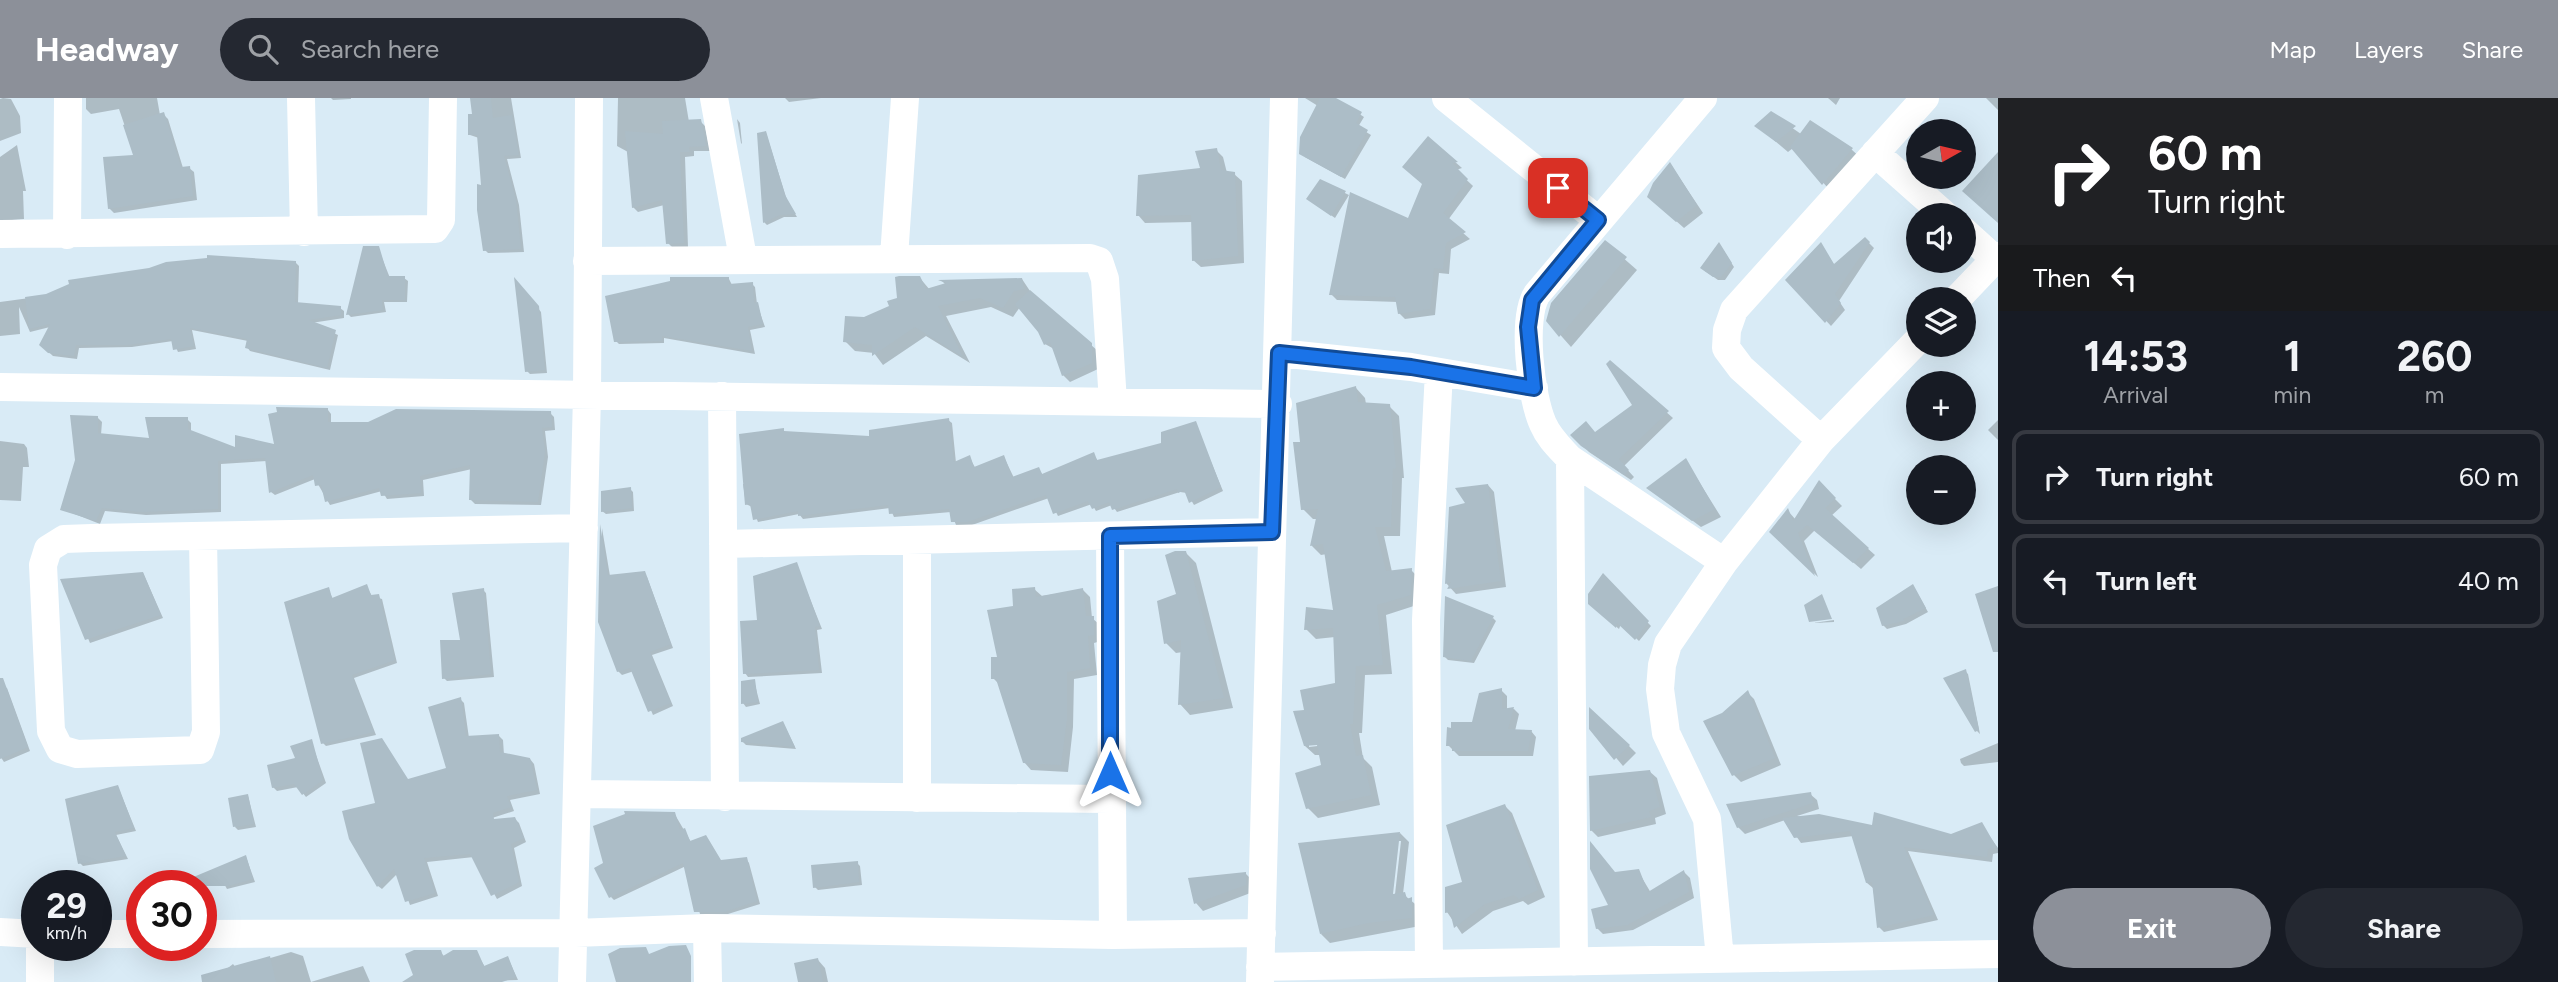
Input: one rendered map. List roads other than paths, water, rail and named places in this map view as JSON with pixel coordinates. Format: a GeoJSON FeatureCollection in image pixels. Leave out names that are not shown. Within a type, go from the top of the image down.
{"type":"FeatureCollection","features":[{"type":"Feature","properties":{"kind":"street"},"geometry":{"type":"LineString","coordinates":[[68,98],[68,235]]}},
{"type":"Feature","properties":{"kind":"street"},"geometry":{"type":"LineString","coordinates":[[301,98],[304,232]]}},
{"type":"Feature","properties":{"kind":"street"},"geometry":{"type":"LineString","coordinates":[[0,234],[426,230],[439,226],[443,98]]}},
{"type":"Feature","properties":{"kind":"street"},"geometry":{"type":"LineString","coordinates":[[572,982],[587,395],[589,98]]}},
{"type":"Feature","properties":{"kind":"street"},"geometry":{"type":"LineString","coordinates":[[714,98],[743,258]]}},
{"type":"Feature","properties":{"kind":"street"},"geometry":{"type":"LineString","coordinates":[[894,257],[905,98]]}},
{"type":"Feature","properties":{"kind":"street"},"geometry":{"type":"LineString","coordinates":[[1284,98],[1278,404],[1260,975],[1429,964],[1998,954]]}},
{"type":"Feature","properties":{"kind":"street"},"geometry":{"type":"LineString","coordinates":[[1446,98],[1598,220]]}},
{"type":"Feature","properties":{"kind":"street"},"geometry":{"type":"LineString","coordinates":[[1703,98],[1532,300],[1528,327],[1534,388],[1541,421],[1550,439],[1570,458],[1724,562]]}},
{"type":"Feature","properties":{"kind":"street"},"geometry":{"type":"LineString","coordinates":[[1821,440],[1741,368],[1726,348],[1727,330],[1734,310],[1925,98]]}},
{"type":"Feature","properties":{"kind":"street"},"geometry":{"type":"LineString","coordinates":[[1875,153],[1931,203]]}},
{"type":"Feature","properties":{"kind":"street"},"geometry":{"type":"LineString","coordinates":[[1969,287],[1997,259],[1976,242]]}},
{"type":"Feature","properties":{"kind":"street"},"geometry":{"type":"LineString","coordinates":[[587,261],[1081,256],[1099,261],[1105,279],[1113,402]]}},
{"type":"Feature","properties":{"kind":"street"},"geometry":{"type":"LineString","coordinates":[[1720,959],[1707,819],[1666,733],[1660,690],[1662,665],[1668,644],[1724,562],[1821,440],[1906,352]]}},
{"type":"Feature","properties":{"kind":"street"},"geometry":{"type":"LineString","coordinates":[[1279,353],[1439,372],[1534,388]]}},
{"type":"Feature","properties":{"kind":"street"},"geometry":{"type":"LineString","coordinates":[[1429,964],[1426,620],[1439,372]]}},
{"type":"Feature","properties":{"kind":"street"},"geometry":{"type":"LineString","coordinates":[[0,387],[1278,404]]}},
{"type":"Feature","properties":{"kind":"street"},"geometry":{"type":"LineString","coordinates":[[722,396],[725,797]]}},
{"type":"Feature","properties":{"kind":"street"},"geometry":{"type":"LineString","coordinates":[[1570,458],[1574,962]]}},
{"type":"Feature","properties":{"kind":"street"},"geometry":{"type":"LineString","coordinates":[[204,536],[206,732],[200,750],[77,754],[60,749],[51,731],[43,565],[48,549],[64,540],[204,536],[584,528]]}},
{"type":"Feature","properties":{"kind":"street"},"geometry":{"type":"LineString","coordinates":[[723,544],[1272,532]]}},
{"type":"Feature","properties":{"kind":"street"},"geometry":{"type":"LineString","coordinates":[[1110,536],[1113,935]]}},
{"type":"Feature","properties":{"kind":"street"},"geometry":{"type":"LineString","coordinates":[[917,541],[917,798]]}},
{"type":"Feature","properties":{"kind":"street"},"geometry":{"type":"LineString","coordinates":[[578,794],[1110,799]]}},
{"type":"Feature","properties":{"kind":"street"},"geometry":{"type":"LineString","coordinates":[[217,934],[575,933],[707,928],[1113,935],[1262,933]]}},
{"type":"Feature","properties":{"kind":"street"},"geometry":{"type":"LineString","coordinates":[[707,928],[708,982]]}},
{"type":"Feature","properties":{"kind":"street"},"geometry":{"type":"LineString","coordinates":[[0,932],[21,933]]}},
{"type":"Feature","properties":{"kind":"street"},"geometry":{"type":"LineString","coordinates":[[40,961],[40,982]]}}]}
